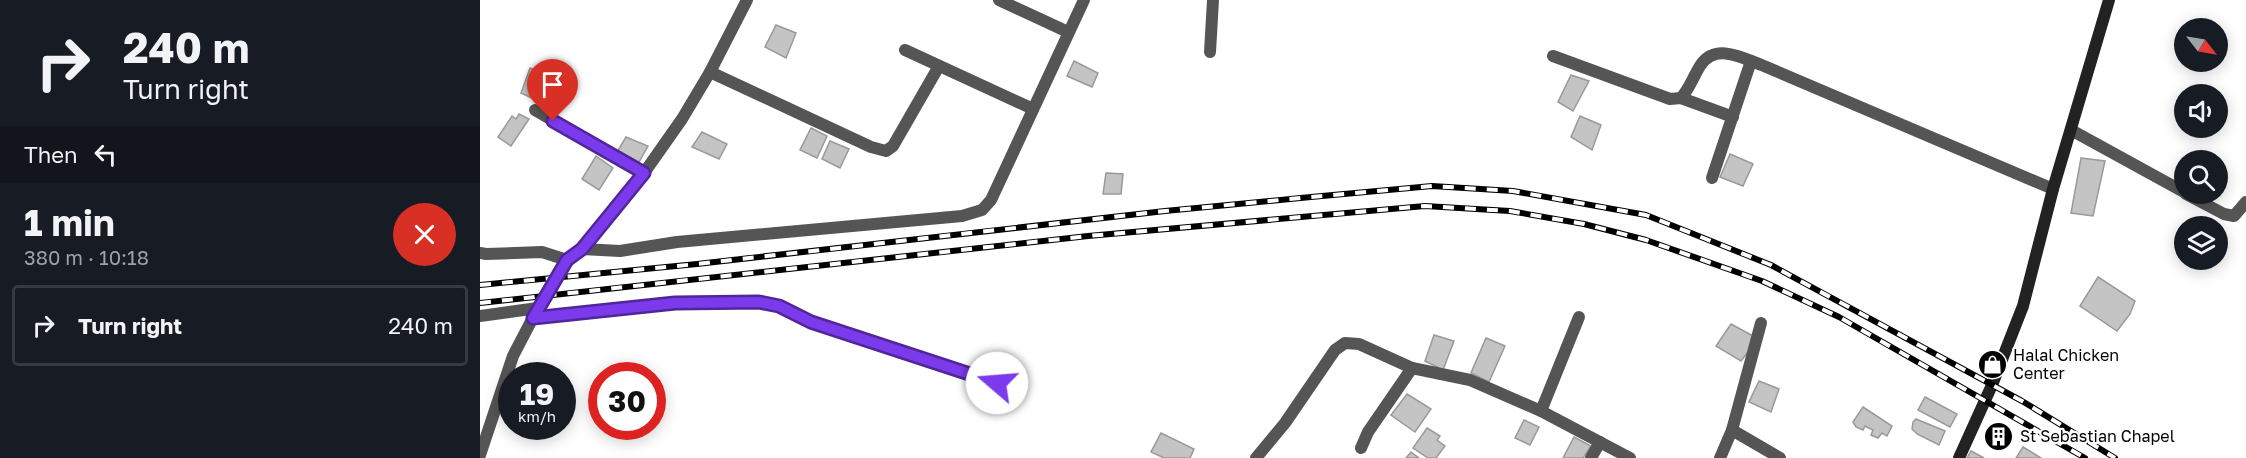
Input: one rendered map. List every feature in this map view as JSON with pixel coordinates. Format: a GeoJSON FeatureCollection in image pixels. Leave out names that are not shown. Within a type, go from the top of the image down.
{"type":"FeatureCollection","features":[{"type":"Feature","properties":{"kind":"street"},"geometry":{"type":"LineString","coordinates":[[480,455],[513,356],[567,260],[582,249],[644,173],[682,119],[711,72],[747,0]]}},
{"type":"Feature","properties":{"kind":"street"},"geometry":{"type":"LineString","coordinates":[[999,0],[1068,32]]}},
{"type":"Feature","properties":{"kind":"street"},"geometry":{"type":"LineString","coordinates":[[582,249],[620,250],[962,216],[981,210],[991,200],[1084,0]]}},
{"type":"Feature","properties":{"kind":"street"},"geometry":{"type":"LineString","coordinates":[[1210,51],[1212,0]]}},
{"type":"Feature","properties":{"kind":"street"},"geometry":{"type":"LineString","coordinates":[[1959,458],[1992,385],[2023,306],[2053,189],[2109,0]]}},
{"type":"Feature","properties":{"kind":"street"},"geometry":{"type":"LineString","coordinates":[[905,50],[1033,109]]}},
{"type":"Feature","properties":{"kind":"street"},"geometry":{"type":"LineString","coordinates":[[1681,98],[1689,89],[1700,65],[1711,54],[1726,52],[2053,189]]}},
{"type":"Feature","properties":{"kind":"street"},"geometry":{"type":"LineString","coordinates":[[1553,56],[1670,99],[1681,98],[1733,117]]}},
{"type":"Feature","properties":{"kind":"street"},"geometry":{"type":"LineString","coordinates":[[1712,178],[1751,61]]}},
{"type":"Feature","properties":{"kind":"street"},"geometry":{"type":"LineString","coordinates":[[711,72],[871,147],[886,151],[893,146],[939,66]]}},
{"type":"Feature","properties":{"kind":"street"},"geometry":{"type":"LineString","coordinates":[[535,110],[644,173]]}},
{"type":"Feature","properties":{"kind":"street"},"geometry":{"type":"LineString","coordinates":[[2071,130],[2174,187]]}},
{"type":"Feature","properties":{"kind":"street"},"geometry":{"type":"LineString","coordinates":[[2234,216],[2246,202]]}},
{"type":"Feature","properties":{"kind":"street"},"geometry":{"type":"LineString","coordinates":[[2205,204],[2246,223]]}},
{"type":"Feature","properties":{"kind":"street"},"geometry":{"type":"LineString","coordinates":[[480,253],[542,252],[567,260]]}},
{"type":"Feature","properties":{"kind":"street"},"geometry":{"type":"LineString","coordinates":[[480,316],[675,303],[759,302],[779,306],[811,322],[997,383]]}},
{"type":"Feature","properties":{"kind":"street"},"geometry":{"type":"LineString","coordinates":[[1541,411],[1579,317]]}},
{"type":"Feature","properties":{"kind":"street"},"geometry":{"type":"LineString","coordinates":[[1720,458],[1732,430],[1761,323]]}},
{"type":"Feature","properties":{"kind":"street"},"geometry":{"type":"LineString","coordinates":[[1256,458],[1285,423],[1335,350],[1345,343],[1359,344],[1412,368],[1470,380],[1541,411],[1630,458]]}},
{"type":"Feature","properties":{"kind":"street"},"geometry":{"type":"LineString","coordinates":[[1361,448],[1368,432],[1412,368]]}},
{"type":"Feature","properties":{"kind":"street"},"geometry":{"type":"LineString","coordinates":[[1732,430],[1780,458]]}},
{"type":"Feature","properties":{"kind":"street"},"geometry":{"type":"LineString","coordinates":[[1591,458],[1600,442]]}},
{"type":"Feature","properties":{"kind":"building"},"geometry":{"type":"Polygon","coordinates":[[[776,25],[796,33],[786,58],[765,47],[776,25]]]}},
{"type":"Feature","properties":{"kind":"building"},"geometry":{"type":"Polygon","coordinates":[[[1074,61],[1098,73],[1092,87],[1067,76],[1074,61]]]}},
{"type":"Feature","properties":{"kind":"building"},"geometry":{"type":"Polygon","coordinates":[[[530,68],[554,79],[543,103],[521,93],[530,68]]]}},
{"type":"Feature","properties":{"kind":"building"},"geometry":{"type":"Polygon","coordinates":[[[1571,75],[1589,81],[1573,111],[1558,102],[1571,75]]]}},
{"type":"Feature","properties":{"kind":"building"},"geometry":{"type":"Polygon","coordinates":[[[519,114],[529,119],[511,146],[498,137],[512,116],[516,119],[519,114]]]}},
{"type":"Feature","properties":{"kind":"building"},"geometry":{"type":"Polygon","coordinates":[[[1580,116],[1601,125],[1592,150],[1571,137],[1580,116]]]}},
{"type":"Feature","properties":{"kind":"building"},"geometry":{"type":"Polygon","coordinates":[[[811,128],[827,136],[817,158],[800,150],[811,128]]]}},
{"type":"Feature","properties":{"kind":"building"},"geometry":{"type":"Polygon","coordinates":[[[702,132],[727,144],[719,159],[692,147],[702,132]]]}},
{"type":"Feature","properties":{"kind":"building"},"geometry":{"type":"Polygon","coordinates":[[[626,137],[648,146],[639,162],[617,152],[626,137]]]}},
{"type":"Feature","properties":{"kind":"building"},"geometry":{"type":"Polygon","coordinates":[[[830,141],[849,149],[840,168],[822,159],[830,141]]]}},
{"type":"Feature","properties":{"kind":"building"},"geometry":{"type":"Polygon","coordinates":[[[1730,154],[1753,164],[1743,186],[1720,177],[1730,154]]]}},
{"type":"Feature","properties":{"kind":"building"},"geometry":{"type":"Polygon","coordinates":[[[596,156],[613,168],[599,190],[582,179],[596,156]]]}},
{"type":"Feature","properties":{"kind":"building"},"geometry":{"type":"Polygon","coordinates":[[[2081,158],[2105,161],[2093,216],[2071,213],[2081,158]]]}},
{"type":"Feature","properties":{"kind":"building"},"geometry":{"type":"Polygon","coordinates":[[[1106,173],[1123,174],[1121,194],[1103,194],[1106,173]]]}},
{"type":"Feature","properties":{"kind":"building"},"geometry":{"type":"Polygon","coordinates":[[[2098,277],[2135,301],[2130,314],[2117,331],[2080,306],[2098,277]]]}},
{"type":"Feature","properties":{"kind":"building"},"geometry":{"type":"Polygon","coordinates":[[[1731,324],[1753,336],[1751,348],[1741,361],[1716,346],[1731,324]]]}},
{"type":"Feature","properties":{"kind":"building"},"geometry":{"type":"Polygon","coordinates":[[[1434,335],[1454,341],[1443,370],[1425,361],[1434,335]]]}},
{"type":"Feature","properties":{"kind":"building"},"geometry":{"type":"Polygon","coordinates":[[[1486,338],[1505,346],[1489,382],[1471,373],[1486,338]]]}},
{"type":"Feature","properties":{"kind":"building"},"geometry":{"type":"Polygon","coordinates":[[[1759,381],[1779,389],[1771,412],[1749,402],[1759,381]]]}},
{"type":"Feature","properties":{"kind":"building"},"geometry":{"type":"Polygon","coordinates":[[[1407,394],[1431,409],[1415,432],[1391,415],[1407,394]]]}},
{"type":"Feature","properties":{"kind":"building"},"geometry":{"type":"Polygon","coordinates":[[[1925,397],[1957,414],[1950,427],[1918,410],[1925,397]]]}},
{"type":"Feature","properties":{"kind":"building"},"geometry":{"type":"Polygon","coordinates":[[[1863,407],[1892,426],[1887,436],[1882,433],[1878,438],[1871,435],[1873,430],[1865,426],[1863,430],[1856,427],[1853,422],[1863,407]]]}},
{"type":"Feature","properties":{"kind":"building"},"geometry":{"type":"Polygon","coordinates":[[[1916,419],[1945,431],[1939,445],[1912,429],[1916,419]]]}},
{"type":"Feature","properties":{"kind":"building"},"geometry":{"type":"Polygon","coordinates":[[[1524,420],[1539,427],[1530,445],[1515,438],[1524,420]]]}},
{"type":"Feature","properties":{"kind":"building"},"geometry":{"type":"Polygon","coordinates":[[[1427,428],[1440,436],[1437,440],[1445,446],[1436,458],[1428,458],[1413,448],[1427,428]]]}},
{"type":"Feature","properties":{"kind":"building"},"geometry":{"type":"Polygon","coordinates":[[[1161,433],[1194,449],[1190,458],[1164,458],[1151,452],[1161,433]]]}},
{"type":"Feature","properties":{"kind":"building","name":"St Sebastian Chapel"},"geometry":{"type":"Polygon","coordinates":[[[1997,433],[2007,440],[2004,446],[1995,440],[1997,433]]]}},
{"type":"Feature","properties":{"kind":"building"},"geometry":{"type":"Polygon","coordinates":[[[1574,437],[1591,446],[1583,458],[1563,458],[1574,437]]]}},
{"type":"Feature","properties":{"kind":"building"},"geometry":{"type":"Polygon","coordinates":[[[2023,447],[2041,458],[2016,458],[2023,447]]]}},
{"type":"Feature","properties":{"kind":"building"},"geometry":{"type":"Polygon","coordinates":[[[1971,451],[1984,458],[1967,458],[1971,451]]]}},
{"type":"Feature","properties":{"kind":"building"},"geometry":{"type":"Polygon","coordinates":[[[1411,452],[1419,458],[1406,458],[1411,452]]]}},
{"type":"Feature","properties":{"kind":"railway"},"geometry":{"type":"LineString","coordinates":[[480,285],[697,264],[1165,211],[1311,197],[1432,186],[1513,191],[1646,215],[1771,265],[2022,401],[2115,458]]}},
{"type":"Feature","properties":{"kind":"railway"},"geometry":{"type":"LineString","coordinates":[[480,303],[1088,236],[1425,206],[1510,211],[1584,224],[1646,240],[1762,281],[1839,317],[2085,458]]}},
{"type":"Feature","properties":{"kind":"place","name":"Halal Chicken Center"},"geometry":{"type":"Point","coordinates":[1992,364]}},
{"type":"Feature","properties":{"kind":"place","name":"St Sebastian Chapel"},"geometry":{"type":"Point","coordinates":[1999,436]}},
{"type":"Feature","properties":{"kind":"route"},"geometry":{"type":"LineString","coordinates":[[553,121],[644,173],[582,249],[567,260],[533,318],[675,303],[759,302],[779,306],[811,322],[997,383]]}}]}
